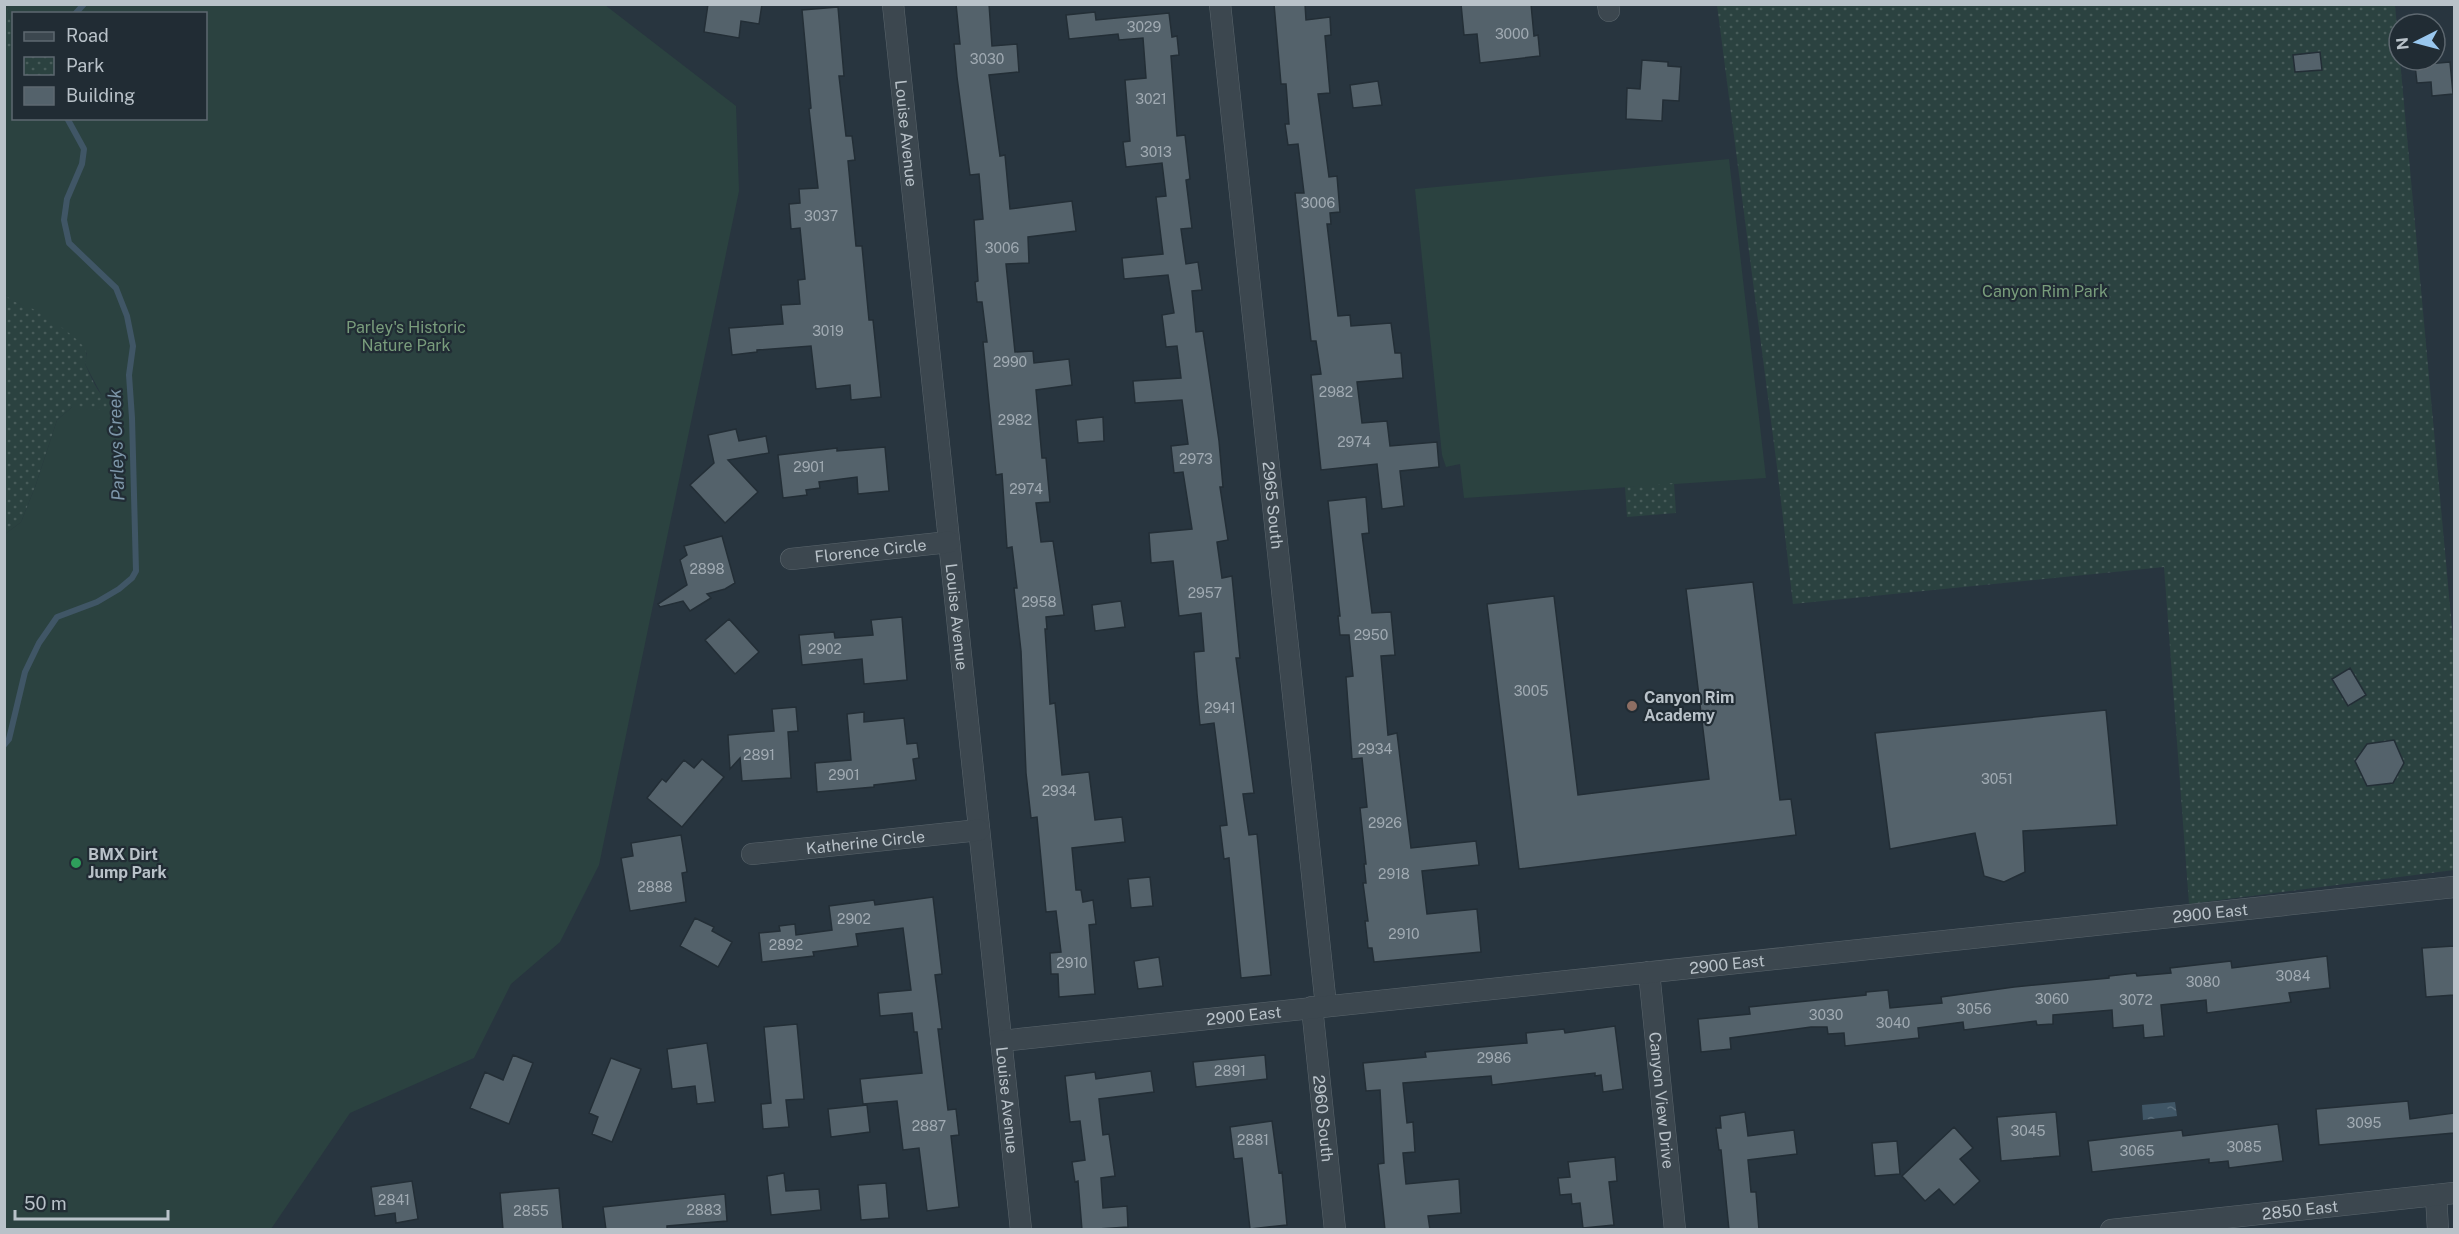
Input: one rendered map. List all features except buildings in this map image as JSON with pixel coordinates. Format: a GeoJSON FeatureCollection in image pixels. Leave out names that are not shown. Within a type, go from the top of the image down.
{"type":"FeatureCollection","features":[{"type":"Feature","properties":{"kind":"street","name":"Louise Avenue"},"geometry":{"type":"LineString","coordinates":[[893,4],[1021,1230]]}},
{"type":"Feature","properties":{"kind":"street","name":"2965 South"},"geometry":{"type":"LineString","coordinates":[[1220,4],[1319,1006]]}},
{"type":"Feature","properties":{"kind":"street","name":"Florence Circle"},"geometry":{"type":"LineString","coordinates":[[791,559],[949,542]]}},
{"type":"Feature","properties":{"kind":"street","name":"Katherine Circle"},"geometry":{"type":"LineString","coordinates":[[752,854],[979,830]]}},
{"type":"Feature","properties":{"kind":"street","name":"2900 East"},"geometry":{"type":"LineString","coordinates":[[1001,1041],[2454,886]]}},
{"type":"Feature","properties":{"kind":"street","name":"Canyon View Drive"},"geometry":{"type":"LineString","coordinates":[[1648,972],[1675,1230]]}},
{"type":"Feature","properties":{"kind":"street","name":"2960 South"},"geometry":{"type":"LineString","coordinates":[[1319,1006],[1335,1230]]}},
{"type":"Feature","properties":{"kind":"street","name":"2850 East"},"geometry":{"type":"LineString","coordinates":[[2111,1230],[2445,1194]]}},
{"type":"Feature","properties":{"kind":"street"},"geometry":{"type":"LineString","coordinates":[[2438,1230],[2445,1194]]}},
{"type":"Feature","properties":{"kind":"green space"},"geometry":{"type":"Polygon","coordinates":[[[4,5],[7,5],[12,39],[5,59],[4,5]]]}},
{"type":"Feature","properties":{"kind":"green space","name":"Parley's Historic Nature Park"},"geometry":{"type":"Polygon","coordinates":[[[7,5],[605,5],[736,106],[739,191],[599,865],[560,942],[511,984],[474,1058],[350,1113],[271,1229],[5,1229],[5,534],[21,522],[57,420],[72,407],[118,406],[109,403],[102,396],[85,364],[87,353],[34,310],[12,301],[5,294],[4,59],[10,47],[11,26],[7,5]]]}},
{"type":"Feature","properties":{"kind":"green space","name":"Canyon Rim Park"},"geometry":{"type":"Polygon","coordinates":[[[1717,5],[2395,5],[2396,12],[2387,12],[2387,72],[2401,72],[2454,650],[2454,870],[2189,904],[2164,567],[1793,604],[1717,5]]]}},
{"type":"Feature","properties":{"kind":"green space"},"geometry":{"type":"Polygon","coordinates":[[[1729,159],[1766,478],[1464,498],[1460,464],[1446,467],[1442,455],[1415,189],[1729,159]]]}},
{"type":"Feature","properties":{"kind":"green space"},"geometry":{"type":"Polygon","coordinates":[[[5,294],[14,301],[46,316],[79,341],[86,350],[85,364],[97,389],[111,403],[118,405],[117,411],[72,407],[57,420],[21,522],[5,534],[5,294]]]}},
{"type":"Feature","properties":{"kind":"green space"},"geometry":{"type":"Polygon","coordinates":[[[1674,483],[1676,513],[1627,517],[1625,487],[1674,483]]]}},
{"type":"Feature","properties":{"kind":"water"},"geometry":{"type":"Polygon","coordinates":[[[2175,1102],[2177,1116],[2143,1120],[2142,1105],[2175,1102]]]}},
{"type":"Feature","properties":{"kind":"waterway","name":"Parleys Creek"},"geometry":{"type":"LineString","coordinates":[[77,12],[84,4]]}},
{"type":"Feature","properties":{"kind":"waterway","name":"Parleys Creek"},"geometry":{"type":"LineString","coordinates":[[4,745],[9,739],[25,672],[39,643],[57,617],[97,602],[119,589],[132,578],[136,571],[129,375],[133,346],[127,316],[116,288],[69,243],[64,220],[67,199],[82,164],[84,149],[68,120]]}},
{"type":"Feature","properties":{"kind":"place","name":"Canyon Rim Academy"},"geometry":{"type":"Point","coordinates":[1632,706]}},
{"type":"Feature","properties":{"kind":"place","name":"BMX Dirt Jump Park"},"geometry":{"type":"Point","coordinates":[76,863]}}]}
